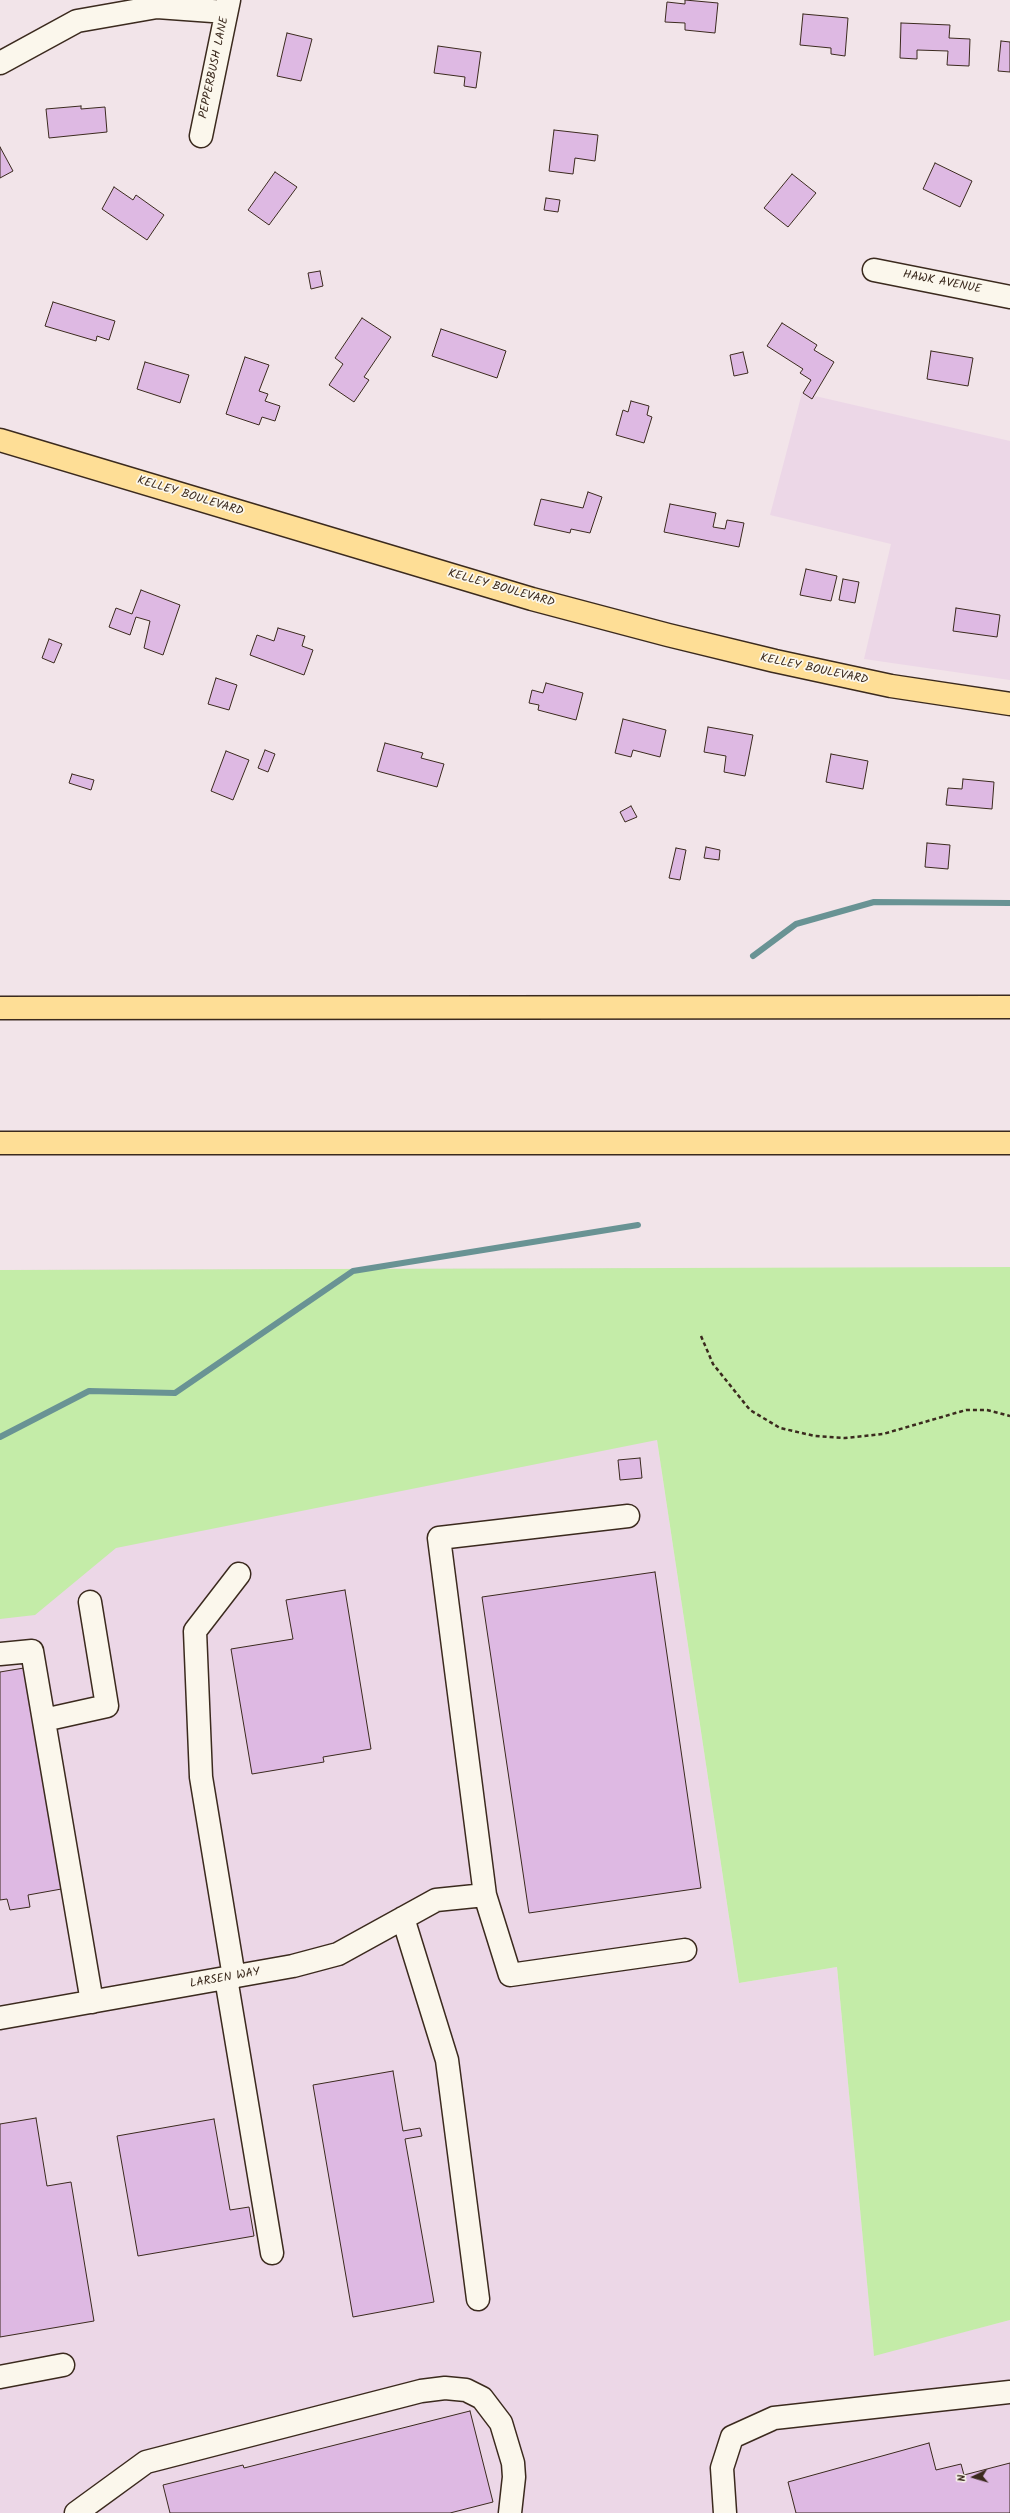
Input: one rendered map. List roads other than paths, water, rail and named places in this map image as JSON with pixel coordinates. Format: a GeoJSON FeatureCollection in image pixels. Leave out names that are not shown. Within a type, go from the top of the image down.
{"type":"FeatureCollection","features":[{"type":"Feature","properties":{"kind":"main road","name":"KELLEY BOULEVARD"},"geometry":{"type":"LineString","coordinates":[[0,440],[532,599],[668,635],[775,661],[891,686],[1010,704]]}},
{"type":"Feature","properties":{"kind":"main road"},"geometry":{"type":"LineString","coordinates":[[0,1008],[1010,1008]]}},
{"type":"Feature","properties":{"kind":"main road"},"geometry":{"type":"LineString","coordinates":[[0,1143],[1010,1143]]}},
{"type":"Feature","properties":{"kind":"street"},"geometry":{"type":"LineString","coordinates":[[0,63],[77,21],[157,7],[228,6]]}},
{"type":"Feature","properties":{"kind":"street","name":"PEPPERBUSH LANE"},"geometry":{"type":"LineString","coordinates":[[201,136],[228,6]]}},
{"type":"Feature","properties":{"kind":"street","name":"HAWK AVENUE"},"geometry":{"type":"LineString","coordinates":[[874,270],[1010,297]]}},
{"type":"Feature","properties":{"kind":"street"},"geometry":{"type":"LineString","coordinates":[[628,1516],[439,1538],[485,1894],[510,1975],[685,1950]]}},
{"type":"Feature","properties":{"kind":"street"},"geometry":{"type":"LineString","coordinates":[[239,1574],[195,1631],[201,1777],[272,2253]]}},
{"type":"Feature","properties":{"kind":"street"},"geometry":{"type":"LineString","coordinates":[[44,1720],[107,1706],[90,1602]]}},
{"type":"Feature","properties":{"kind":"street"},"geometry":{"type":"LineString","coordinates":[[0,1654],[32,1651],[92,2002]]}},
{"type":"Feature","properties":{"kind":"street","name":"LARSEN WAY"},"geometry":{"type":"LineString","coordinates":[[0,2018],[293,1966],[338,1954],[436,1900],[485,1894]]}},
{"type":"Feature","properties":{"kind":"street"},"geometry":{"type":"LineString","coordinates":[[403,1918],[447,2060],[478,2299]]}},
{"type":"Feature","properties":{"kind":"street"},"geometry":{"type":"LineString","coordinates":[[0,2377],[63,2365]]}},
{"type":"Feature","properties":{"kind":"street"},"geometry":{"type":"LineString","coordinates":[[76,2513],[146,2462],[421,2391],[445,2388],[466,2390],[482,2398],[501,2423],[513,2463],[514,2477],[510,2513]]}},
{"type":"Feature","properties":{"kind":"street"},"geometry":{"type":"LineString","coordinates":[[725,2513],[722,2468],[732,2437],[774,2418],[1010,2392]]}},
{"type":"Feature","properties":{"kind":"waterway"},"geometry":{"type":"LineString","coordinates":[[753,956],[796,924],[874,902],[1010,903]]}},
{"type":"Feature","properties":{"kind":"waterway"},"geometry":{"type":"LineString","coordinates":[[0,1437],[89,1391],[175,1393],[353,1271],[638,1225]]}}]}
